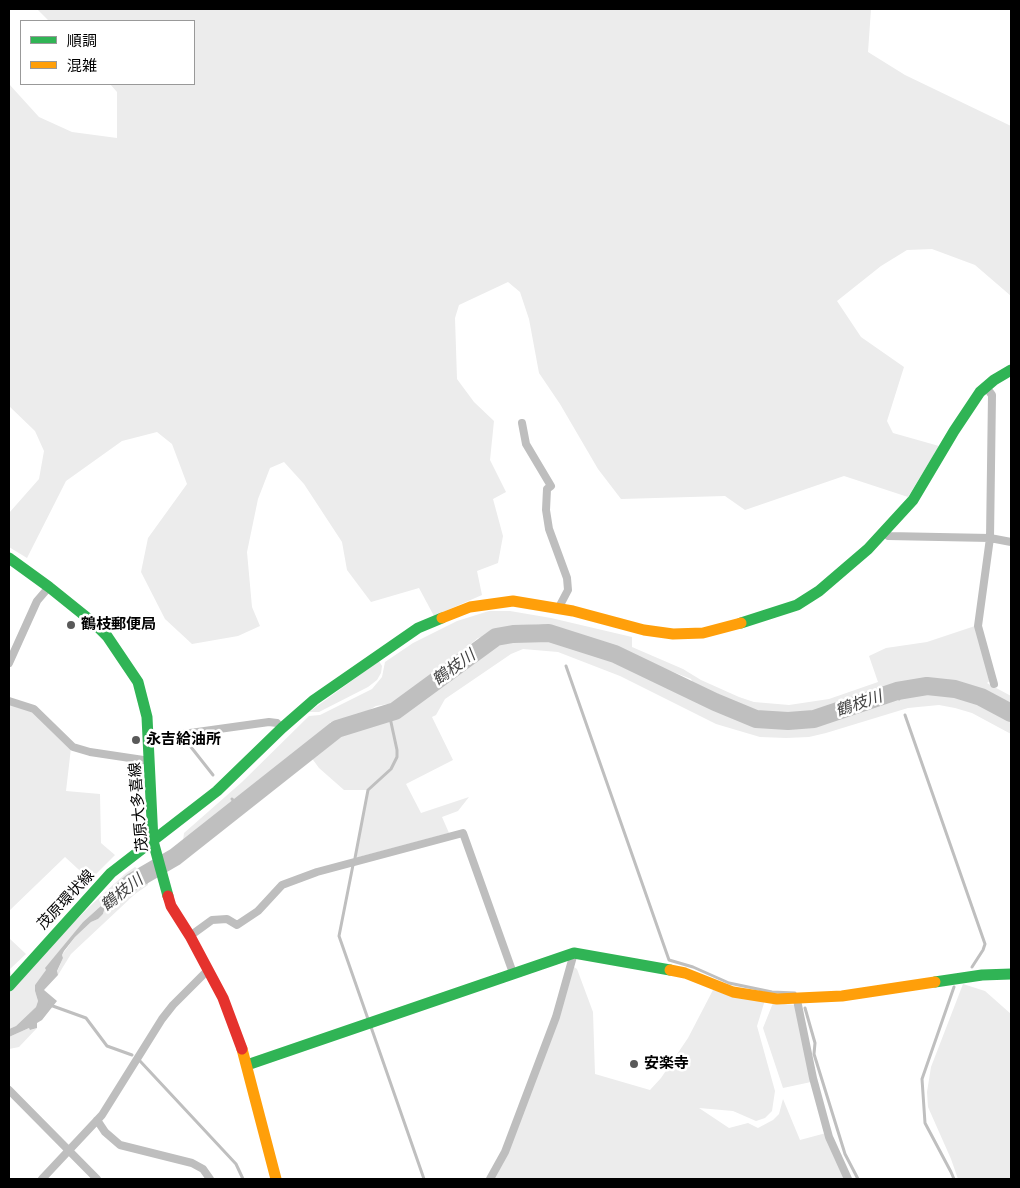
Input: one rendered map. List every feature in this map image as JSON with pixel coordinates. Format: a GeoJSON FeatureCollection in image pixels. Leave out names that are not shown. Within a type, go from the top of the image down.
{"type":"FeatureCollection","features":[{"type":"Feature","properties":{"kind":"main road","name":"茂原環状線"},"geometry":{"type":"LineString","coordinates":[[9,986],[111,873],[155,847],[314,700],[418,628],[470,607],[513,601],[558,609],[644,630],[673,634],[722,629],[797,605],[820,592],[855,561],[913,500],[954,431],[980,392],[994,380],[1011,370]]}},
{"type":"Feature","properties":{"kind":"main road","name":"茂原大多喜線"},"geometry":{"type":"LineString","coordinates":[[9,558],[95,624],[107,636],[138,682],[144,699],[147,717],[155,847],[171,906],[190,936],[232,1020],[247,1065],[276,1179]]}},
{"type":"Feature","properties":{"kind":"main road"},"geometry":{"type":"LineString","coordinates":[[247,1065],[574,954],[685,973],[732,992],[797,1000],[862,994],[982,975],[1011,974]]}},
{"type":"Feature","properties":{"kind":"street"},"geometry":{"type":"LineString","coordinates":[[986,388],[992,395],[990,538],[978,626],[994,684]]}},
{"type":"Feature","properties":{"kind":"street"},"geometry":{"type":"LineString","coordinates":[[522,423],[526,444],[551,486],[547,489],[546,510],[549,529],[567,578],[568,590],[558,609]]}},
{"type":"Feature","properties":{"kind":"street"},"geometry":{"type":"LineString","coordinates":[[883,532],[888,536],[990,538],[1011,542]]}},
{"type":"Feature","properties":{"kind":"street"},"geometry":{"type":"LineString","coordinates":[[9,663],[37,601],[49,587]]}},
{"type":"Feature","properties":{"kind":"street"},"geometry":{"type":"LineString","coordinates":[[9,701],[34,709],[73,747],[90,752],[150,761]]}},
{"type":"Feature","properties":{"kind":"street"},"geometry":{"type":"LineString","coordinates":[[147,739],[269,722],[277,724],[282,728]]}},
{"type":"Feature","properties":{"kind":"street"},"geometry":{"type":"LineString","coordinates":[[190,936],[212,920],[227,919],[237,925],[258,911],[282,885],[317,872],[463,833],[514,973]]}},
{"type":"Feature","properties":{"kind":"street"},"geometry":{"type":"LineString","coordinates":[[490,1179],[505,1152],[556,1017],[574,954]]}},
{"type":"Feature","properties":{"kind":"street"},"geometry":{"type":"LineString","coordinates":[[42,1179],[102,1115],[162,1019],[185,992],[208,970]]}},
{"type":"Feature","properties":{"kind":"street"},"geometry":{"type":"LineString","coordinates":[[797,1000],[813,1078],[830,1138],[848,1179]]}},
{"type":"Feature","properties":{"kind":"street"},"geometry":{"type":"LineString","coordinates":[[9,1090],[97,1179]]}},
{"type":"Feature","properties":{"kind":"street"},"geometry":{"type":"LineString","coordinates":[[97,1120],[105,1132],[120,1144],[192,1163],[203,1169],[210,1179]]}},
{"type":"Feature","properties":{"kind":"shaded area"},"geometry":{"type":"Polygon","coordinates":[[[37,9],[871,9],[868,52],[905,75],[1011,126],[1011,296],[975,265],[932,249],[907,250],[881,266],[837,301],[861,337],[904,367],[887,421],[893,433],[939,446],[908,497],[844,476],[745,510],[725,496],[621,499],[598,469],[560,404],[539,373],[529,319],[520,292],[508,282],[459,305],[455,318],[457,379],[474,402],[494,421],[490,460],[506,492],[493,499],[503,536],[498,563],[477,571],[482,595],[434,616],[419,588],[371,602],[347,570],[342,542],[304,484],[284,462],[270,468],[258,499],[247,552],[252,607],[260,626],[238,636],[192,644],[165,619],[141,572],[148,538],[187,484],[172,444],[157,432],[122,441],[66,481],[27,558],[9,547],[9,513],[39,479],[44,451],[35,431],[9,406],[9,84],[39,117],[72,132],[117,138],[117,92],[111,85],[195,85],[195,20],[48,20],[37,9]]]}},
{"type":"Feature","properties":{"kind":"shaded area"},"geometry":{"type":"Polygon","coordinates":[[[489,611],[510,611],[551,618],[632,637],[632,647],[683,669],[701,680],[739,697],[754,702],[789,705],[829,699],[878,682],[869,656],[886,648],[927,642],[975,626],[991,680],[987,683],[1011,696],[1011,708],[981,692],[960,686],[924,684],[904,685],[878,692],[825,713],[797,718],[774,718],[737,709],[696,690],[691,679],[584,637],[579,637],[568,630],[539,624],[528,625],[478,638],[443,667],[439,675],[400,702],[376,706],[356,718],[330,722],[330,729],[275,771],[275,774],[237,804],[233,799],[231,800],[235,806],[182,849],[184,833],[242,782],[309,716],[320,715],[372,689],[382,677],[385,662],[413,643],[457,621],[489,611]]]}},
{"type":"Feature","properties":{"kind":"shaded area"},"geometry":{"type":"Polygon","coordinates":[[[513,636],[555,638],[585,646],[722,709],[754,719],[798,722],[819,719],[900,692],[923,689],[950,691],[986,701],[1011,715],[1011,734],[972,713],[939,705],[908,708],[809,737],[760,737],[716,724],[620,676],[558,652],[523,649],[511,654],[445,699],[436,715],[432,717],[453,760],[406,784],[421,813],[469,797],[458,811],[442,817],[449,833],[355,858],[368,790],[344,790],[319,768],[308,753],[339,731],[398,712],[415,704],[447,675],[497,640],[513,636]]]}},
{"type":"Feature","properties":{"kind":"shaded area"},"geometry":{"type":"Polygon","coordinates":[[[379,661],[382,666],[381,673],[377,680],[368,687],[319,712],[309,712],[379,661]]]}},
{"type":"Feature","properties":{"kind":"shaded area"},"geometry":{"type":"Polygon","coordinates":[[[9,703],[32,711],[71,748],[66,791],[100,794],[101,843],[115,855],[90,880],[65,857],[9,911],[9,703]]]}},
{"type":"Feature","properties":{"kind":"shaded area"},"geometry":{"type":"Polygon","coordinates":[[[135,867],[140,871],[83,922],[46,968],[47,970],[35,985],[38,1001],[36,1007],[16,1026],[9,1029],[9,992],[37,960],[89,907],[135,867]]]}},
{"type":"Feature","properties":{"kind":"shaded area"},"geometry":{"type":"Polygon","coordinates":[[[140,871],[146,877],[148,883],[144,886],[142,883],[135,884],[128,888],[105,907],[103,914],[75,937],[64,951],[57,971],[58,975],[44,990],[57,1001],[42,1020],[37,1023],[37,1028],[30,1030],[29,1028],[9,1037],[9,1029],[16,1026],[36,1007],[38,1001],[35,985],[46,970],[45,968],[83,922],[140,871]]]}},
{"type":"Feature","properties":{"kind":"shaded area"},"geometry":{"type":"Polygon","coordinates":[[[142,883],[144,886],[148,883],[148,885],[135,894],[71,954],[58,975],[57,972],[63,958],[62,955],[75,937],[91,922],[98,919],[103,914],[105,907],[128,888],[142,883]]]}},
{"type":"Feature","properties":{"kind":"shaded area"},"geometry":{"type":"Polygon","coordinates":[[[9,938],[26,954],[10,969],[12,978],[9,981],[9,938]]]}},
{"type":"Feature","properties":{"kind":"shaded area"},"geometry":{"type":"Polygon","coordinates":[[[574,967],[577,969],[593,1012],[595,1074],[650,1090],[661,1078],[688,1038],[713,990],[765,1000],[757,1026],[775,1091],[772,1111],[765,1118],[756,1121],[733,1111],[699,1108],[729,1128],[748,1123],[758,1128],[773,1120],[779,1114],[783,1099],[800,1140],[826,1133],[845,1179],[493,1179],[574,967]]]}},
{"type":"Feature","properties":{"kind":"shaded area"},"geometry":{"type":"Polygon","coordinates":[[[963,984],[985,991],[1011,1014],[1011,1179],[958,1179],[928,1107],[927,1092],[931,1067],[963,984]]]}},
{"type":"Feature","properties":{"kind":"shaded area"},"geometry":{"type":"Polygon","coordinates":[[[773,1003],[795,1005],[811,1082],[783,1088],[763,1028],[773,1003]]]}},
{"type":"Feature","properties":{"kind":"shaded area"},"geometry":{"type":"Polygon","coordinates":[[[29,1028],[31,1030],[37,1028],[19,1047],[9,1049],[9,1037],[29,1028]]]}},
{"type":"Feature","properties":{"kind":"waterway","name":"鶴枝川"},"geometry":{"type":"LineString","coordinates":[[125,888],[175,857],[337,729],[395,711],[496,637],[513,634],[549,633],[615,654],[715,702],[756,719],[788,721],[814,719],[897,691],[927,686],[955,689],[981,697],[1011,713]]}},
{"type":"Feature","properties":{"kind":"waterway"},"geometry":{"type":"LineString","coordinates":[[566,666],[669,960],[693,967],[729,983],[772,992],[795,993]]}},
{"type":"Feature","properties":{"kind":"waterway"},"geometry":{"type":"LineString","coordinates":[[897,691],[899,699]]}},
{"type":"Feature","properties":{"kind":"waterway"},"geometry":{"type":"LineString","coordinates":[[355,858],[368,790],[391,769],[397,757],[389,713]]}},
{"type":"Feature","properties":{"kind":"waterway"},"geometry":{"type":"LineString","coordinates":[[905,715],[985,944],[972,967]]}},
{"type":"Feature","properties":{"kind":"waterway"},"geometry":{"type":"LineString","coordinates":[[187,742],[213,775]]}},
{"type":"Feature","properties":{"kind":"waterway"},"geometry":{"type":"LineString","coordinates":[[232,799],[239,807]]}},
{"type":"Feature","properties":{"kind":"waterway"},"geometry":{"type":"LineString","coordinates":[[353,865],[339,936],[368,1019]]}},
{"type":"Feature","properties":{"kind":"waterway"},"geometry":{"type":"LineString","coordinates":[[954,987],[922,1079],[925,1123],[954,1179]]}},
{"type":"Feature","properties":{"kind":"waterway"},"geometry":{"type":"LineString","coordinates":[[50,1005],[86,1018],[107,1046],[132,1055]]}},
{"type":"Feature","properties":{"kind":"waterway"},"geometry":{"type":"LineString","coordinates":[[805,1008],[815,1043],[814,1054],[845,1154],[858,1179]]}},
{"type":"Feature","properties":{"kind":"waterway"},"geometry":{"type":"LineString","coordinates":[[371,1027],[424,1179]]}},
{"type":"Feature","properties":{"kind":"waterway"},"geometry":{"type":"LineString","coordinates":[[140,1061],[236,1164],[243,1179]]}},
{"type":"Feature","properties":{"kind":"traffic: fast"},"geometry":{"type":"LineString","coordinates":[[741,623],[797,605],[819,591],[868,549],[913,500],[954,431],[980,392],[994,380],[1011,370]]}},
{"type":"Feature","properties":{"kind":"traffic: fast"},"geometry":{"type":"LineString","coordinates":[[9,558],[95,624],[107,636],[138,682],[147,717],[153,841],[168,896]]}},
{"type":"Feature","properties":{"kind":"traffic: fast"},"geometry":{"type":"LineString","coordinates":[[9,986],[111,873],[217,791],[314,700],[418,628],[442,618]]}},
{"type":"Feature","properties":{"kind":"traffic: fast"},"geometry":{"type":"LineString","coordinates":[[247,1065],[574,953],[670,970]]}},
{"type":"Feature","properties":{"kind":"traffic: fast"},"geometry":{"type":"LineString","coordinates":[[935,982],[982,975],[1011,974]]}},
{"type":"Feature","properties":{"kind":"traffic: slow"},"geometry":{"type":"LineString","coordinates":[[442,618],[470,607],[513,601],[573,611],[644,630],[673,634],[703,633],[741,623]]}},
{"type":"Feature","properties":{"kind":"traffic: slow"},"geometry":{"type":"LineString","coordinates":[[670,970],[685,973],[733,992],[777,999],[842,996],[935,982]]}},
{"type":"Feature","properties":{"kind":"traffic: slow"},"geometry":{"type":"LineString","coordinates":[[242,1049],[276,1179]]}},
{"type":"Feature","properties":{"kind":"traffic: jam"},"geometry":{"type":"LineString","coordinates":[[168,896],[171,906],[190,936],[223,998],[242,1049]]}},
{"type":"Feature","properties":{"kind":"place","name":"鶴枝郵便局"},"geometry":{"type":"Point","coordinates":[71,625]}},
{"type":"Feature","properties":{"kind":"place","name":"永吉給油所"},"geometry":{"type":"Point","coordinates":[136,740]}},
{"type":"Feature","properties":{"kind":"place","name":"安楽寺"},"geometry":{"type":"Point","coordinates":[634,1064]}}]}
